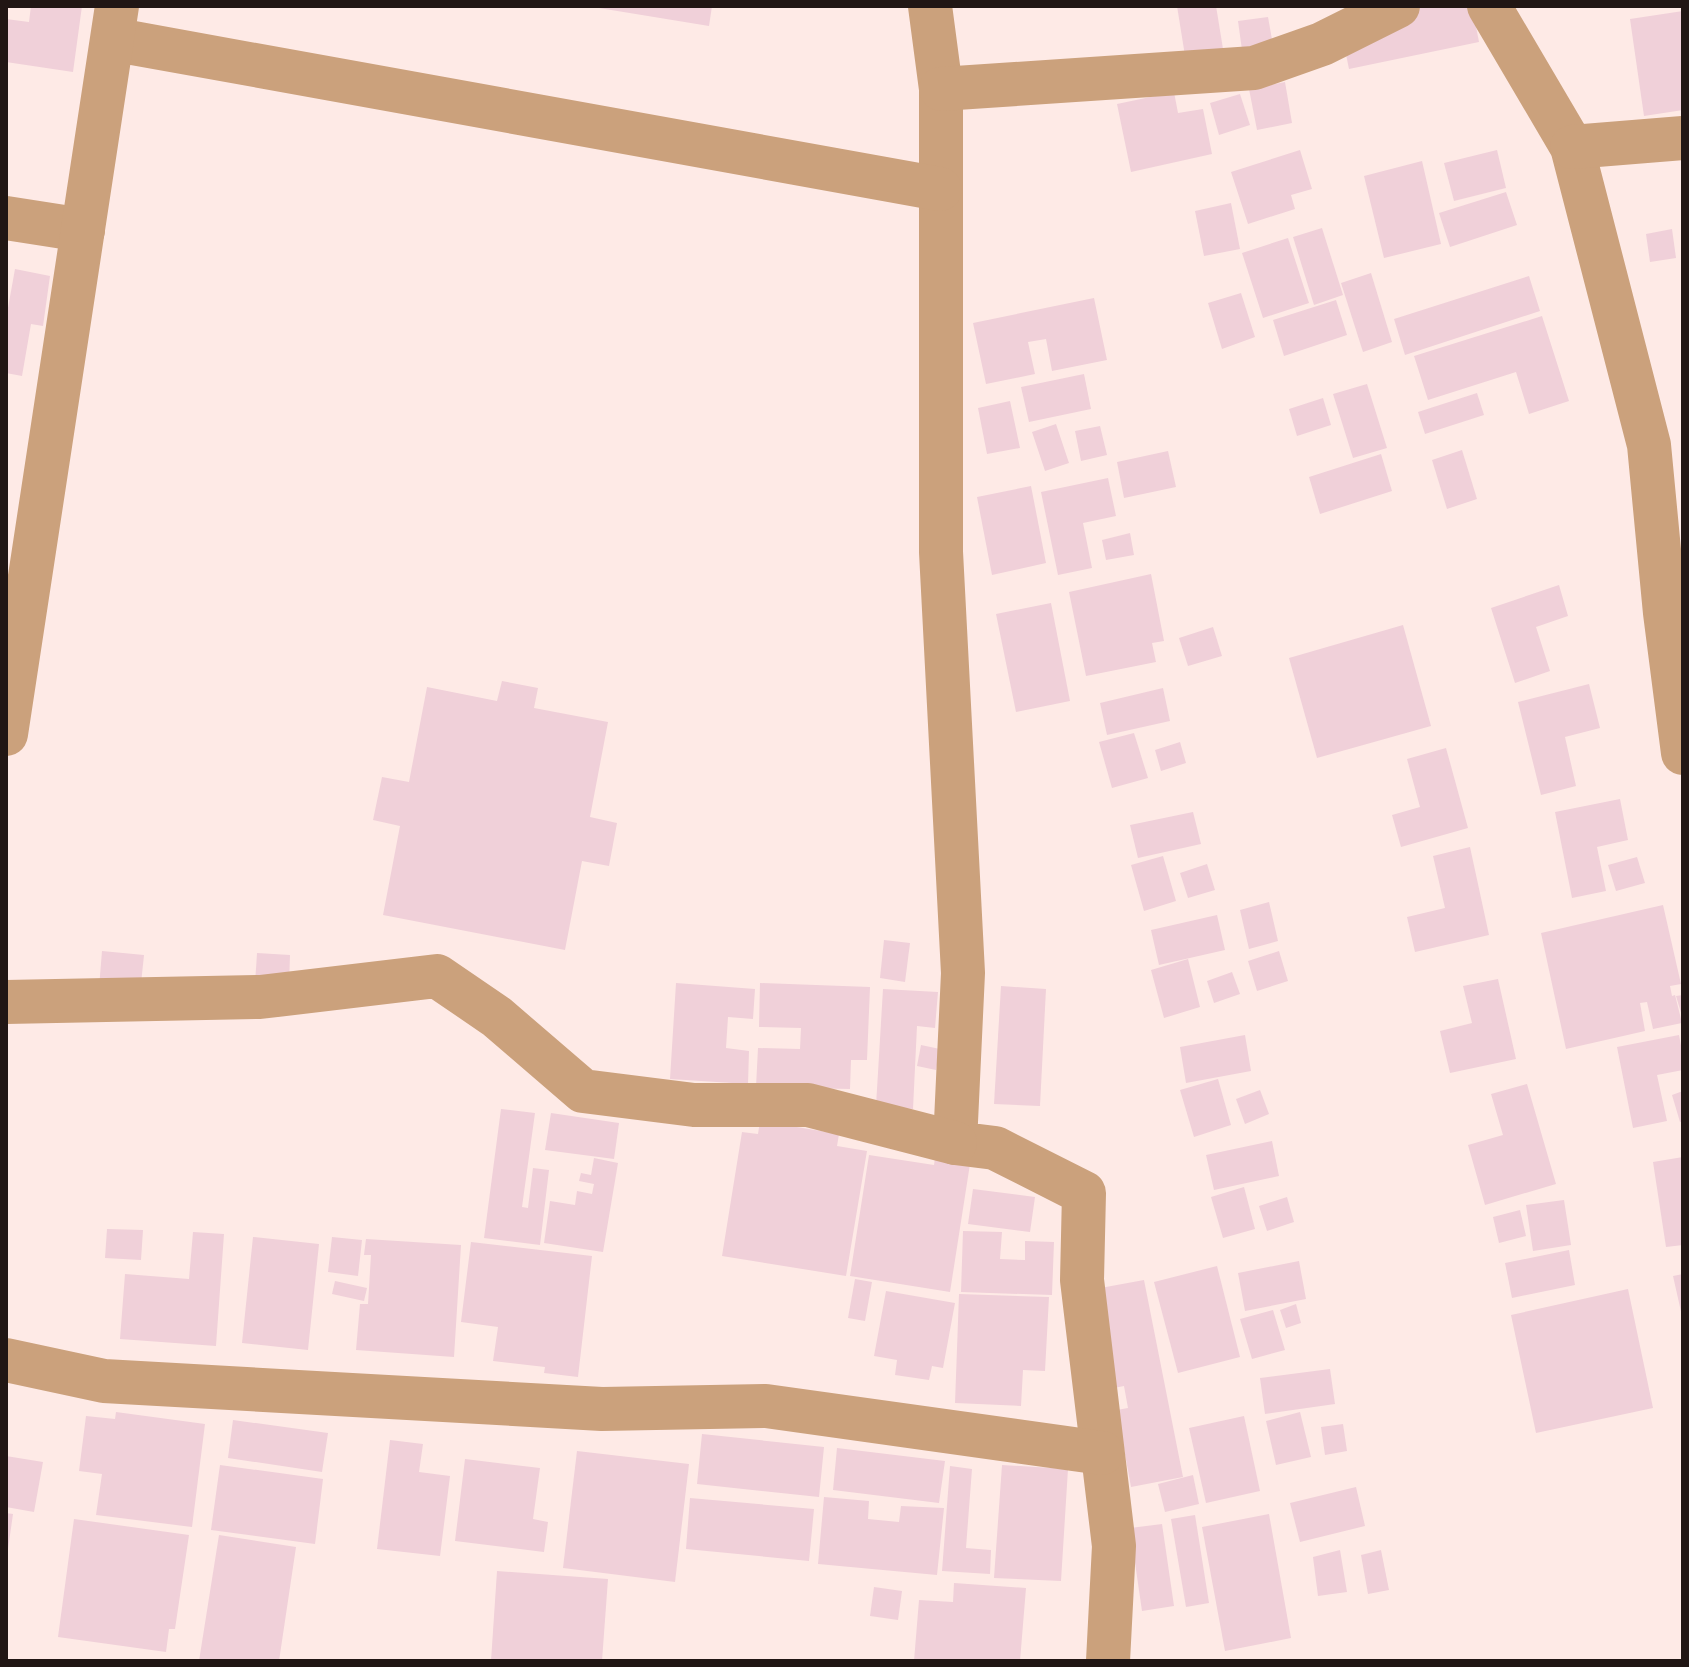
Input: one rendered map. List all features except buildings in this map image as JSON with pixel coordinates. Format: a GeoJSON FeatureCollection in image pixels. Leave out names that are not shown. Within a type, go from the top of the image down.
{"type":"FeatureCollection","features":[{"type":"Feature","properties":{"kind":"street"},"geometry":{"type":"LineString","coordinates":[[930,6],[941,89],[941,552],[963,973],[955,1143]]}},
{"type":"Feature","properties":{"kind":"street"},"geometry":{"type":"LineString","coordinates":[[941,89],[1254,68],[1322,44],[1398,6]]}},
{"type":"Feature","properties":{"kind":"street"},"geometry":{"type":"LineString","coordinates":[[1489,6],[1572,147],[1666,443],[1683,753]]}},
{"type":"Feature","properties":{"kind":"street"},"geometry":{"type":"LineString","coordinates":[[6,734],[83,230],[125,25],[940,189]]}},
{"type":"Feature","properties":{"kind":"street"},"geometry":{"type":"LineString","coordinates":[[1572,147],[1683,138]]}},
{"type":"Feature","properties":{"kind":"street"},"geometry":{"type":"LineString","coordinates":[[6,218],[83,230]]}},
{"type":"Feature","properties":{"kind":"street"},"geometry":{"type":"LineString","coordinates":[[6,1002],[260,997],[437,976],[497,1017],[583,1091],[694,1105],[808,1105],[955,1143],[995,1148],[1084,1193],[1082,1280],[1114,1546],[1108,1661]]}},
{"type":"Feature","properties":{"kind":"street"},"geometry":{"type":"LineString","coordinates":[[6,1360],[119,1382],[602,1409],[766,1406],[1102,1453]]}}]}
